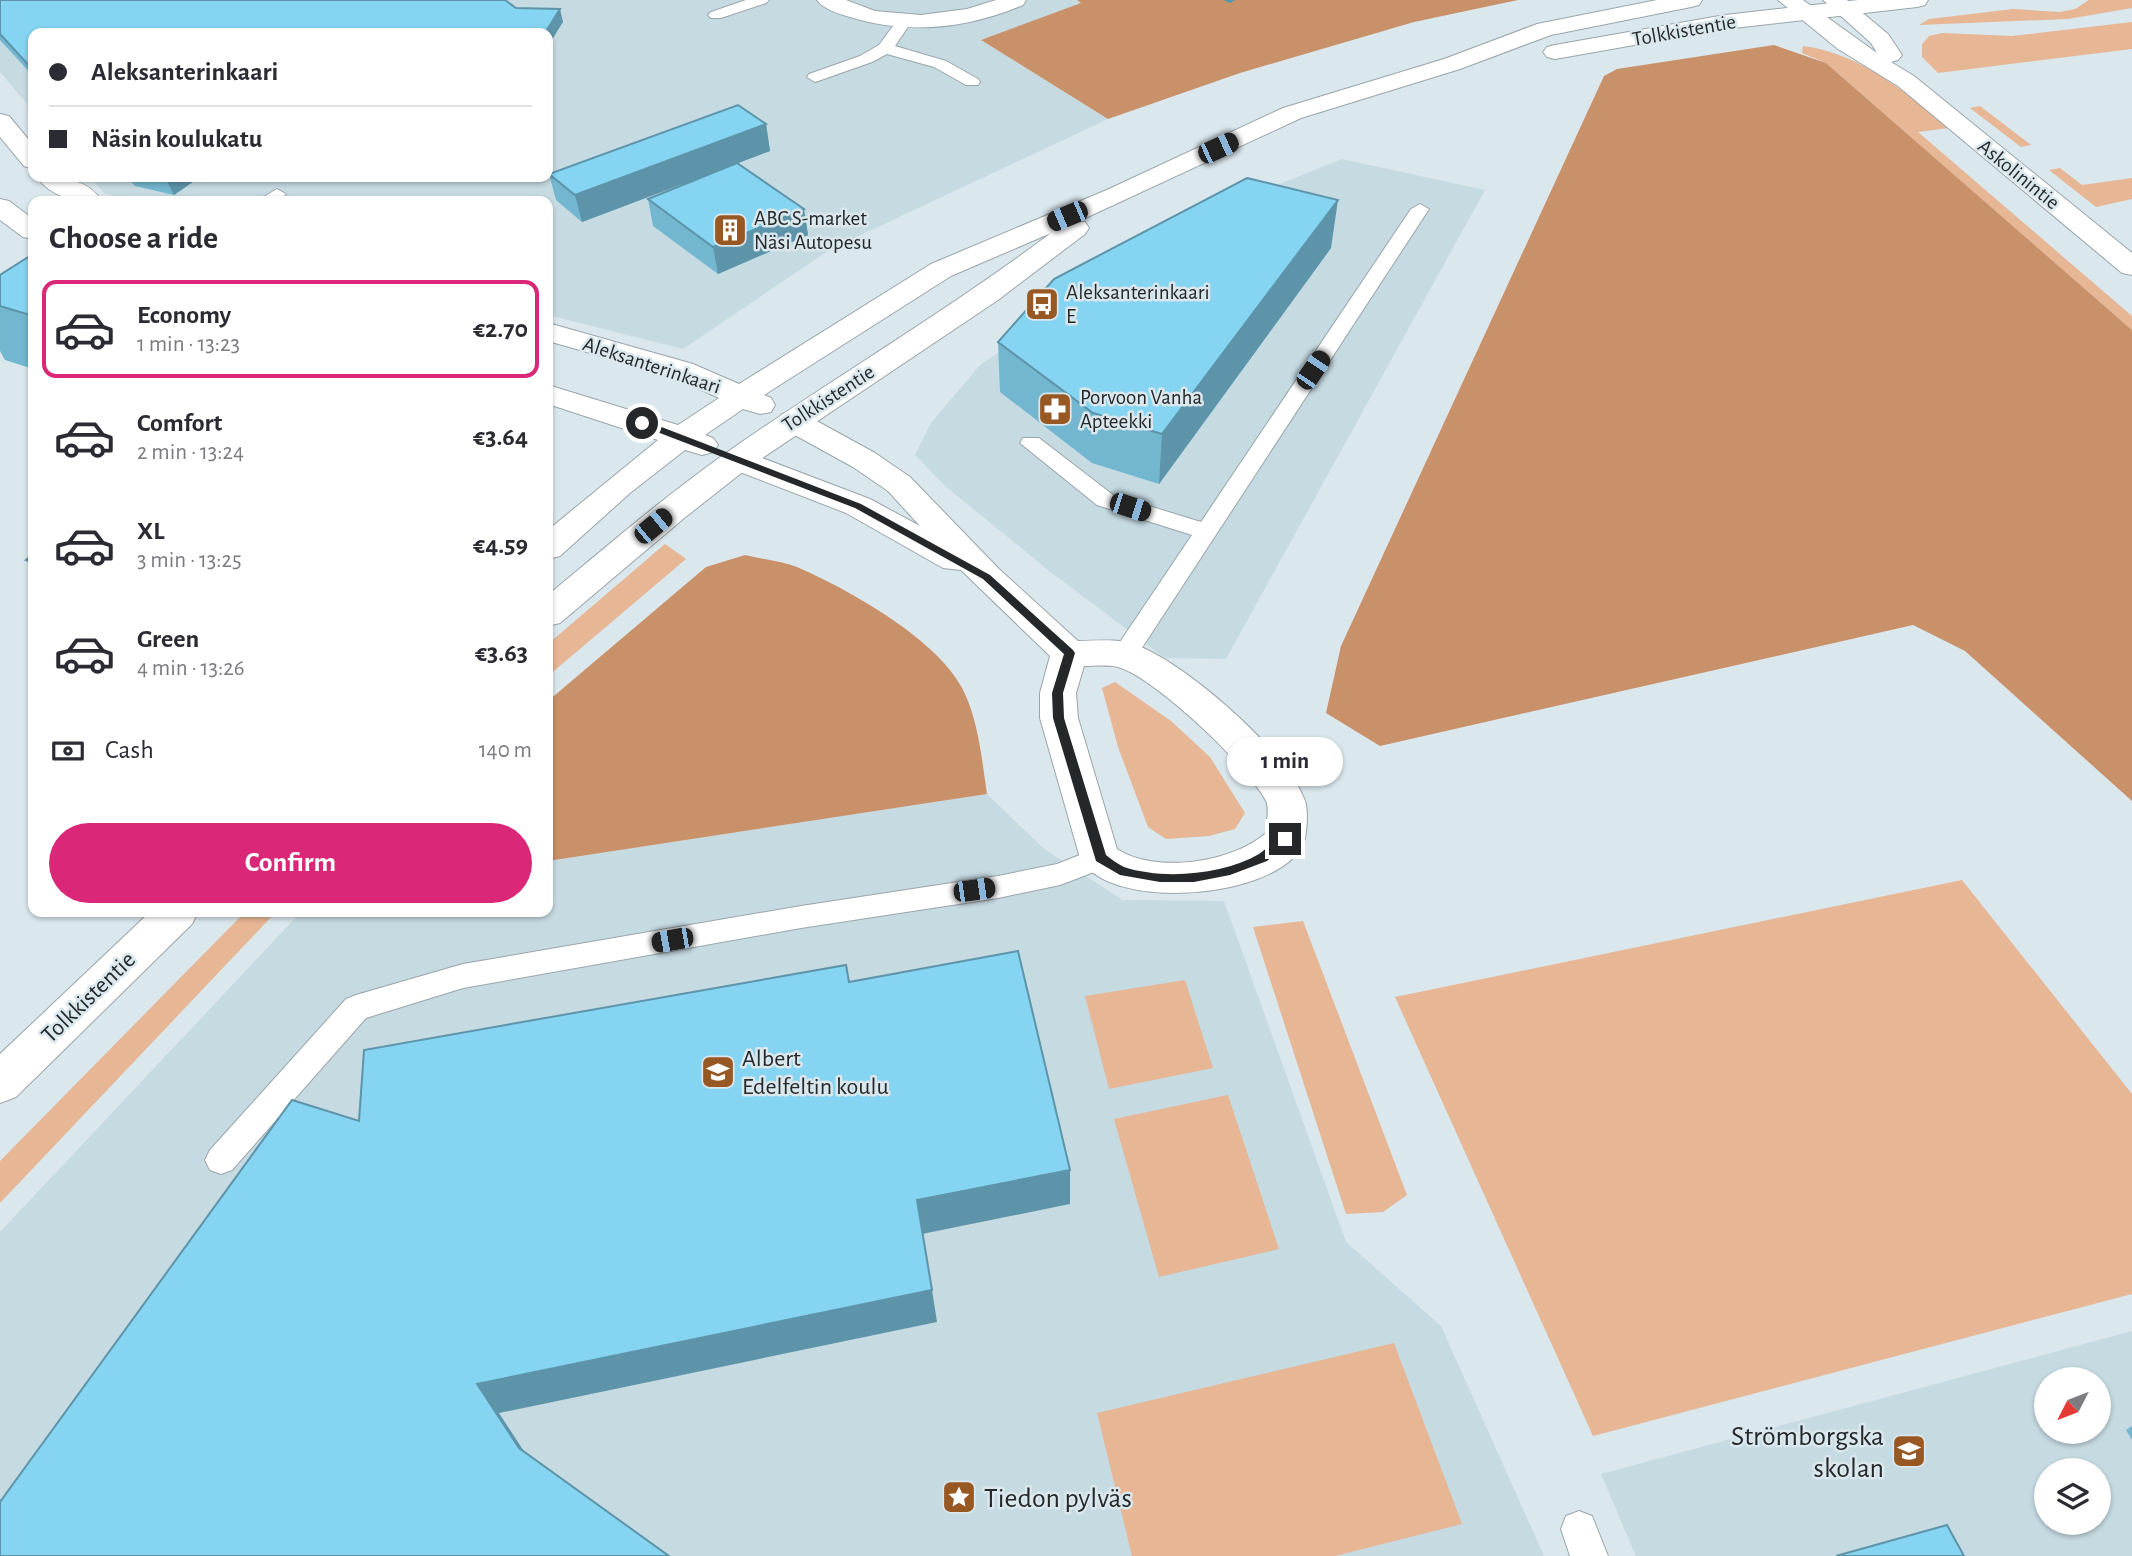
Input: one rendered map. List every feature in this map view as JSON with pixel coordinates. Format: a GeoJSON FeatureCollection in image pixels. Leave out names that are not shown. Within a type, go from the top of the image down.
{"type":"FeatureCollection","features":[{"type":"Feature","properties":{"kind":"street"},"geometry":{"type":"LineString","coordinates":[[828,0],[873,18],[930,22],[958,17],[1014,0]]}},
{"type":"Feature","properties":{"kind":"street","name":"Tolkkistentie"},"geometry":{"type":"LineString","coordinates":[[553,544],[619,486],[682,437],[941,270],[1118,195],[1292,113],[1452,64],[1545,29],[1691,0]]}},
{"type":"Feature","properties":{"kind":"street","name":"Tolkkistentie"},"geometry":{"type":"LineString","coordinates":[[1452,64],[1575,50],[1796,6],[1917,0]]}},
{"type":"Feature","properties":{"kind":"street","name":"Askolinintie"},"geometry":{"type":"LineString","coordinates":[[1839,4],[1880,39],[1906,81]]}},
{"type":"Feature","properties":{"kind":"street","name":"Askolinintie"},"geometry":{"type":"LineString","coordinates":[[1796,6],[1846,44],[1906,81],[2129,262]]}},
{"type":"Feature","properties":{"kind":"street"},"geometry":{"type":"LineString","coordinates":[[0,121],[28,155]]}},
{"type":"Feature","properties":{"kind":"street"},"geometry":{"type":"LineString","coordinates":[[58,182],[81,196]]}},
{"type":"Feature","properties":{"kind":"street","name":"Tolkkistentie"},"geometry":{"type":"LineString","coordinates":[[553,610],[671,511],[738,460],[988,294],[1118,195]]}},
{"type":"Feature","properties":{"kind":"street"},"geometry":{"type":"LineString","coordinates":[[0,207],[28,227]]}},
{"type":"Feature","properties":{"kind":"street","name":"Aleksanterinkaari"},"geometry":{"type":"LineString","coordinates":[[553,333],[682,370],[793,421],[864,460],[899,484],[987,577]]}},
{"type":"Feature","properties":{"kind":"street"},"geometry":{"type":"LineString","coordinates":[[553,396],[682,437],[858,506],[987,577],[1069,653],[1125,654],[1157,671],[1225,727],[1263,765],[1287,803],[1285,839],[1263,857],[1230,870],[1194,877],[1160,878],[1120,871],[1100,858],[1059,718],[1058,693],[1069,653]]}},
{"type":"Feature","properties":{"kind":"street","name":"Tolkkistentie"},"geometry":{"type":"LineString","coordinates":[[0,1083],[172,917]]}},
{"type":"Feature","properties":{"kind":"lane"},"geometry":{"type":"LineString","coordinates":[[716,15],[761,0]]}},
{"type":"Feature","properties":{"kind":"lane"},"geometry":{"type":"LineString","coordinates":[[816,78],[866,59],[885,48],[904,21]]}},
{"type":"Feature","properties":{"kind":"lane"},"geometry":{"type":"LineString","coordinates":[[885,48],[940,64],[972,82]]}},
{"type":"Feature","properties":{"kind":"lane"},"geometry":{"type":"LineString","coordinates":[[1125,654],[1420,209]]}},
{"type":"Feature","properties":{"kind":"lane"},"geometry":{"type":"LineString","coordinates":[[1031,443],[1105,499],[1206,531]]}},
{"type":"Feature","properties":{"kind":"lane"},"geometry":{"type":"LineString","coordinates":[[221,1160],[356,1009],[463,976],[801,917],[998,887],[1060,874],[1100,858]]}},
{"type":"Feature","properties":{"kind":"shaded area"},"geometry":{"type":"Polygon","coordinates":[[[0,0],[1077,0],[1082,3],[982,41],[1108,119],[831,249],[683,349],[553,316],[553,196],[114,196],[104,193],[94,182],[553,182],[553,28],[28,28],[28,105],[0,72],[0,0]]]}},
{"type":"Feature","properties":{"kind":"shaded area"},"geometry":{"type":"Polygon","coordinates":[[[1077,0],[1518,0],[1414,22],[1240,73],[1108,119],[981,40],[1081,3],[1077,0]]]}},
{"type":"Feature","properties":{"kind":"shaded area"},"geometry":{"type":"Polygon","coordinates":[[[2089,0],[2132,0],[2132,8],[2068,19],[1919,25],[1929,19],[2013,9],[2060,12],[2075,9],[2089,0]]]}},
{"type":"Feature","properties":{"kind":"shaded area"},"geometry":{"type":"Polygon","coordinates":[[[2132,22],[2132,49],[1938,73],[1922,57],[1922,44],[1929,36],[1942,33],[2012,36],[2132,22]]]}},
{"type":"Feature","properties":{"kind":"shaded area"},"geometry":{"type":"Polygon","coordinates":[[[1774,45],[1826,63],[2132,330],[2132,801],[1965,651],[1913,625],[1380,746],[1326,713],[1341,646],[1604,76],[1617,69],[1774,45]]]}},
{"type":"Feature","properties":{"kind":"shaded area"},"geometry":{"type":"Polygon","coordinates":[[[1803,46],[1845,57],[1882,76],[1949,128],[1918,132],[2132,316],[2132,330],[1826,63],[1802,53],[1803,46]]]}},
{"type":"Feature","properties":{"kind":"shaded area"},"geometry":{"type":"Polygon","coordinates":[[[1980,106],[2031,145],[2021,147],[1970,108],[1980,106]]]}},
{"type":"Feature","properties":{"kind":"shaded area"},"geometry":{"type":"Polygon","coordinates":[[[1342,159],[1485,190],[1226,659],[1165,658],[1048,570],[944,485],[915,455],[931,423],[980,365],[1165,240],[1255,194],[1342,159]]]}},
{"type":"Feature","properties":{"kind":"shaded area"},"geometry":{"type":"Polygon","coordinates":[[[2060,168],[2082,185],[2132,178],[2132,199],[2096,207],[2049,170],[2060,168]]]}},
{"type":"Feature","properties":{"kind":"shaded area"},"geometry":{"type":"Polygon","coordinates":[[[665,544],[686,559],[553,672],[553,640],[665,544]]]}},
{"type":"Feature","properties":{"kind":"shaded area"},"geometry":{"type":"Polygon","coordinates":[[[745,555],[797,567],[867,603],[916,637],[937,655],[954,675],[965,694],[974,718],[987,794],[553,860],[553,697],[706,567],[745,555]]]}},
{"type":"Feature","properties":{"kind":"shaded area"},"geometry":{"type":"Polygon","coordinates":[[[1115,682],[1171,721],[1210,757],[1245,813],[1235,829],[1209,836],[1166,839],[1148,827],[1118,747],[1102,688],[1115,682]]]}},
{"type":"Feature","properties":{"kind":"shaded area","name":"Albert Edelfeltin koulu"},"geometry":{"type":"Polygon","coordinates":[[[987,794],[1044,849],[1123,900],[1224,901],[1346,1242],[1441,1326],[1544,1556],[0,1556],[0,1232],[296,917],[553,917],[553,860],[987,794]]]}},
{"type":"Feature","properties":{"kind":"shaded area"},"geometry":{"type":"Polygon","coordinates":[[[1962,880],[2132,1094],[2132,1294],[1593,1436],[1395,997],[1962,880]]]}},
{"type":"Feature","properties":{"kind":"shaded area"},"geometry":{"type":"Polygon","coordinates":[[[240,917],[271,917],[0,1203],[0,1161],[240,917]]]}},
{"type":"Feature","properties":{"kind":"shaded area"},"geometry":{"type":"Polygon","coordinates":[[[1303,921],[1407,1195],[1383,1212],[1346,1214],[1253,927],[1303,921]]]}},
{"type":"Feature","properties":{"kind":"shaded area"},"geometry":{"type":"Polygon","coordinates":[[[1185,980],[1213,1068],[1109,1089],[1085,996],[1185,980]]]}},
{"type":"Feature","properties":{"kind":"shaded area"},"geometry":{"type":"Polygon","coordinates":[[[1228,1095],[1279,1249],[1159,1277],[1114,1119],[1228,1095]]]}},
{"type":"Feature","properties":{"kind":"shaded area","name":"Strömborgska skolan"},"geometry":{"type":"Polygon","coordinates":[[[2132,1331],[2132,1556],[1636,1556],[1601,1474],[2132,1331]]]}},
{"type":"Feature","properties":{"kind":"shaded area"},"geometry":{"type":"Polygon","coordinates":[[[1394,1343],[1462,1524],[1335,1556],[1132,1556],[1097,1413],[1394,1343]]]}},
{"type":"Feature","properties":{"kind":"building"},"geometry":{"type":"Polygon","coordinates":[[[0,0],[505,0],[516,8],[560,9],[548,28],[28,28],[28,65],[0,34],[0,0]]]}},
{"type":"Feature","properties":{"kind":"building"},"geometry":{"type":"Polygon","coordinates":[[[738,105],[766,124],[575,195],[553,177],[553,173],[738,105]]]}},
{"type":"Feature","properties":{"kind":"building"},"geometry":{"type":"Polygon","coordinates":[[[737,163],[804,209],[713,247],[648,199],[737,163]]]}},
{"type":"Feature","properties":{"kind":"building"},"geometry":{"type":"Polygon","coordinates":[[[1247,178],[1338,200],[1162,434],[1093,413],[998,342],[1054,279],[1247,178]]]}},
{"type":"Feature","properties":{"kind":"building"},"geometry":{"type":"Polygon","coordinates":[[[28,257],[28,314],[0,306],[0,275],[28,257]]]}},
{"type":"Feature","properties":{"kind":"building"},"geometry":{"type":"Polygon","coordinates":[[[1018,951],[1070,1170],[917,1200],[932,1290],[477,1384],[519,1448],[669,1556],[0,1556],[0,1502],[292,1100],[359,1121],[364,1050],[846,965],[849,982],[1018,951]]]}},
{"type":"Feature","properties":{"kind":"building"},"geometry":{"type":"Polygon","coordinates":[[[1947,1525],[1964,1556],[1836,1556],[1947,1525]]]}},
{"type":"Feature","properties":{"kind":"place","name":"ABC S-market Näsi Autopesu"},"geometry":{"type":"Point","coordinates":[730,230]}},
{"type":"Feature","properties":{"kind":"place","name":"Aleksanterinkaari E"},"geometry":{"type":"Point","coordinates":[1042,304]}},
{"type":"Feature","properties":{"kind":"place","name":"Porvoon Vanha Apteekki"},"geometry":{"type":"Point","coordinates":[1055,409]}},
{"type":"Feature","properties":{"kind":"place","name":"Albert Edelfeltin koulu"},"geometry":{"type":"Point","coordinates":[718,1072]}},
{"type":"Feature","properties":{"kind":"place","name":"Strömborgska skolan"},"geometry":{"type":"Point","coordinates":[1909,1451]}},
{"type":"Feature","properties":{"kind":"place","name":"Tiedon pylväs"},"geometry":{"type":"Point","coordinates":[959,1497]}},
{"type":"Feature","properties":{"kind":"route"},"geometry":{"type":"LineString","coordinates":[[642,423],[858,506],[987,577],[1069,653],[1058,693],[1059,718],[1100,858],[1120,871],[1160,878],[1194,877],[1230,870],[1263,857],[1285,839]]}}]}
